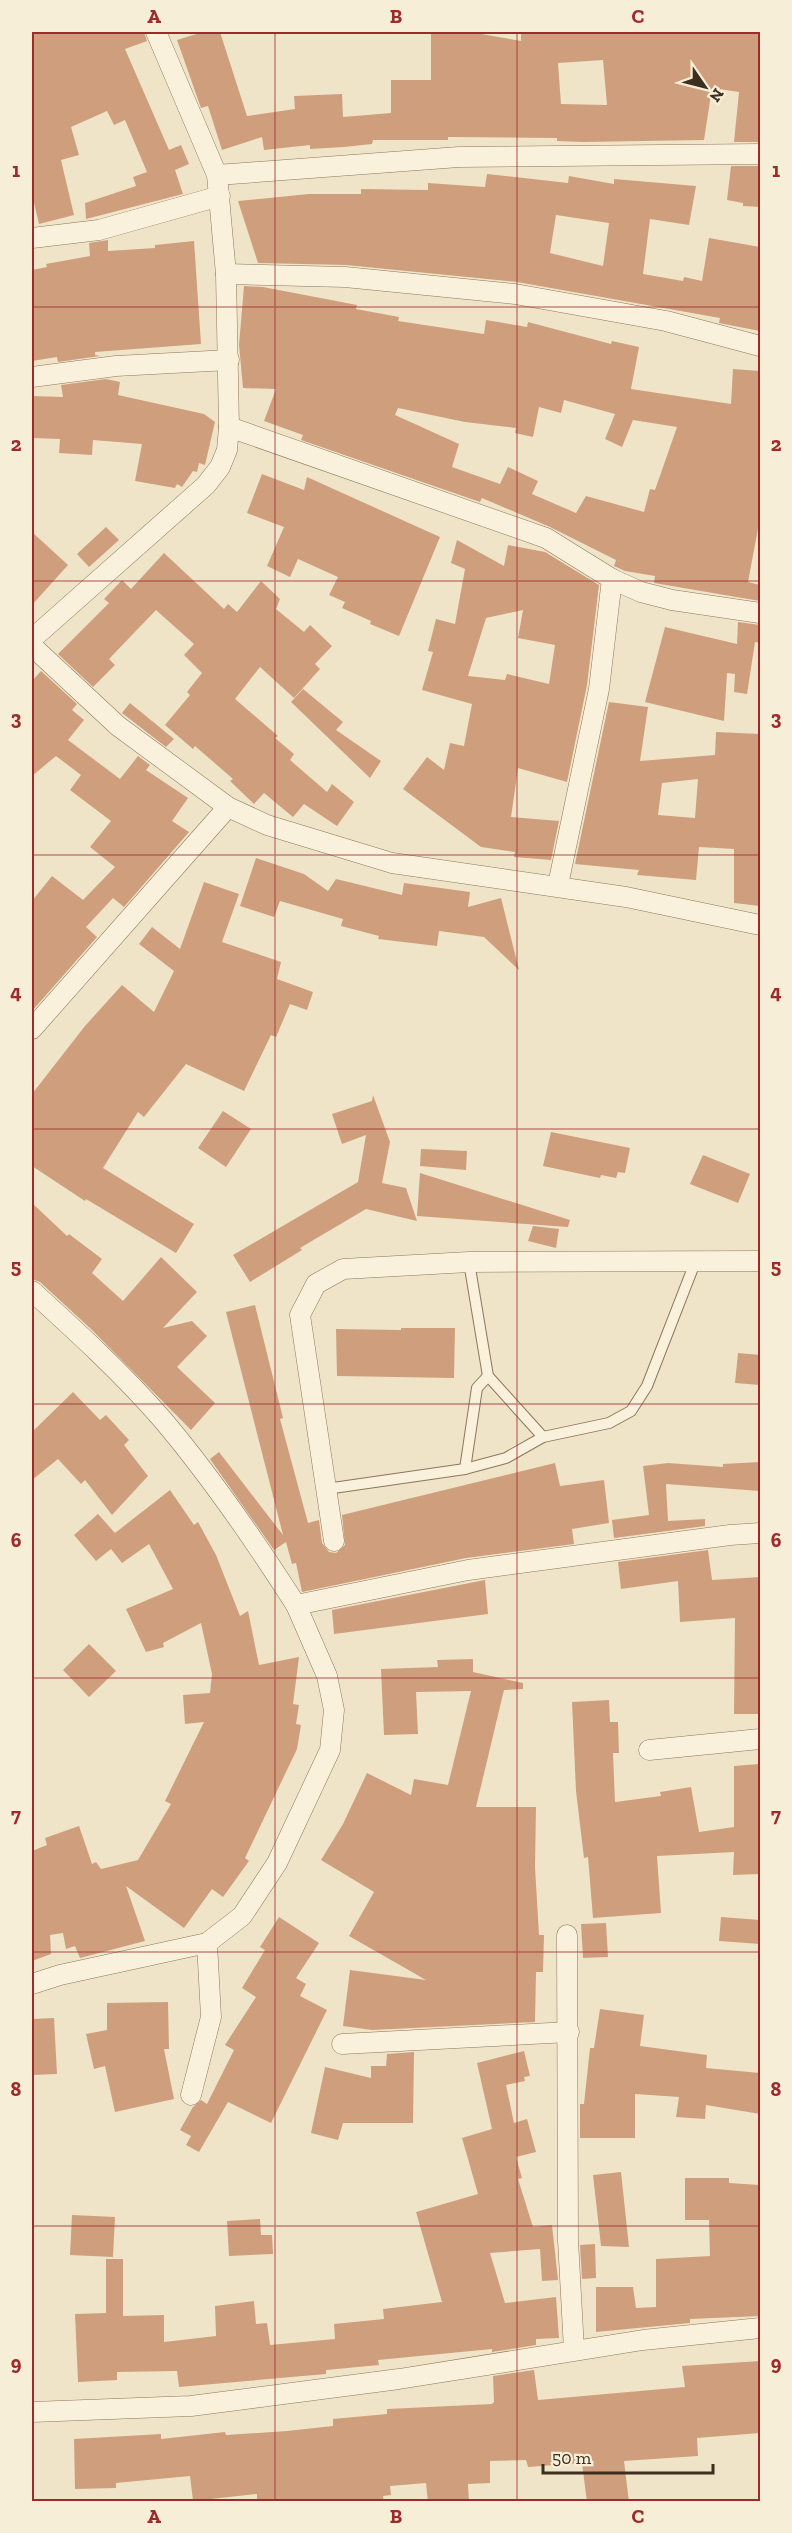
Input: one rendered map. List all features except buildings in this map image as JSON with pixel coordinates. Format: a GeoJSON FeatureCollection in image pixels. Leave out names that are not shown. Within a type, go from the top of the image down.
{"type":"FeatureCollection","features":[{"type":"Feature","properties":{"kind":"street"},"geometry":{"type":"LineString","coordinates":[[32,639],[206,485],[220,468],[226,450],[229,427],[229,360],[226,274],[218,175],[156,32]]}},
{"type":"Feature","properties":{"kind":"street"},"geometry":{"type":"LineString","coordinates":[[218,175],[459,157],[760,154]]}},
{"type":"Feature","properties":{"kind":"street"},"geometry":{"type":"LineString","coordinates":[[32,238],[99,230],[220,196]]}},
{"type":"Feature","properties":{"kind":"street"},"geometry":{"type":"LineString","coordinates":[[226,274],[345,277],[515,294],[666,321],[760,346]]}},
{"type":"Feature","properties":{"kind":"street"},"geometry":{"type":"LineString","coordinates":[[32,377],[116,366],[229,360]]}},
{"type":"Feature","properties":{"kind":"street"},"geometry":{"type":"LineString","coordinates":[[229,427],[546,538],[612,579],[640,592],[672,600],[760,613]]}},
{"type":"Feature","properties":{"kind":"street"},"geometry":{"type":"LineString","coordinates":[[558,885],[599,689],[612,579]]}},
{"type":"Feature","properties":{"kind":"street"},"geometry":{"type":"LineString","coordinates":[[32,646],[118,726],[228,807],[267,825],[392,863],[459,874],[558,885],[760,925]]}},
{"type":"Feature","properties":{"kind":"street"},"geometry":{"type":"LineString","coordinates":[[32,1029],[228,807]]}},
{"type":"Feature","properties":{"kind":"street"},"geometry":{"type":"LineString","coordinates":[[334,1541],[300,1315],[316,1284],[344,1269],[469,1262],[696,1260],[760,1262]]}},
{"type":"Feature","properties":{"kind":"street"},"geometry":{"type":"LineString","coordinates":[[32,1291],[90,1343],[162,1419],[235,1511],[296,1605],[327,1676],[334,1710],[330,1750],[277,1863],[242,1916],[207,1943],[60,1975],[32,1984]]}},
{"type":"Feature","properties":{"kind":"street"},"geometry":{"type":"LineString","coordinates":[[296,1605],[468,1570],[760,1533]]}},
{"type":"Feature","properties":{"kind":"street"},"geometry":{"type":"LineString","coordinates":[[649,1750],[760,1739]]}},
{"type":"Feature","properties":{"kind":"street"},"geometry":{"type":"LineString","coordinates":[[567,1935],[568,2240],[574,2350]]}},
{"type":"Feature","properties":{"kind":"street"},"geometry":{"type":"LineString","coordinates":[[191,2095],[211,2017],[207,1943]]}},
{"type":"Feature","properties":{"kind":"street"},"geometry":{"type":"LineString","coordinates":[[342,2044],[568,2032]]}},
{"type":"Feature","properties":{"kind":"street"},"geometry":{"type":"LineString","coordinates":[[32,2412],[191,2406],[399,2379],[643,2340],[760,2328]]}},
{"type":"Feature","properties":{"kind":"lane"},"geometry":{"type":"LineString","coordinates":[[326,1488],[465,1470],[506,1458],[543,1437],[609,1424],[631,1411],[647,1386],[696,1260]]}},
{"type":"Feature","properties":{"kind":"lane"},"geometry":{"type":"LineString","coordinates":[[469,1262],[488,1376],[543,1437]]}},
{"type":"Feature","properties":{"kind":"lane"},"geometry":{"type":"LineString","coordinates":[[465,1470],[477,1388],[488,1376]]}}]}
